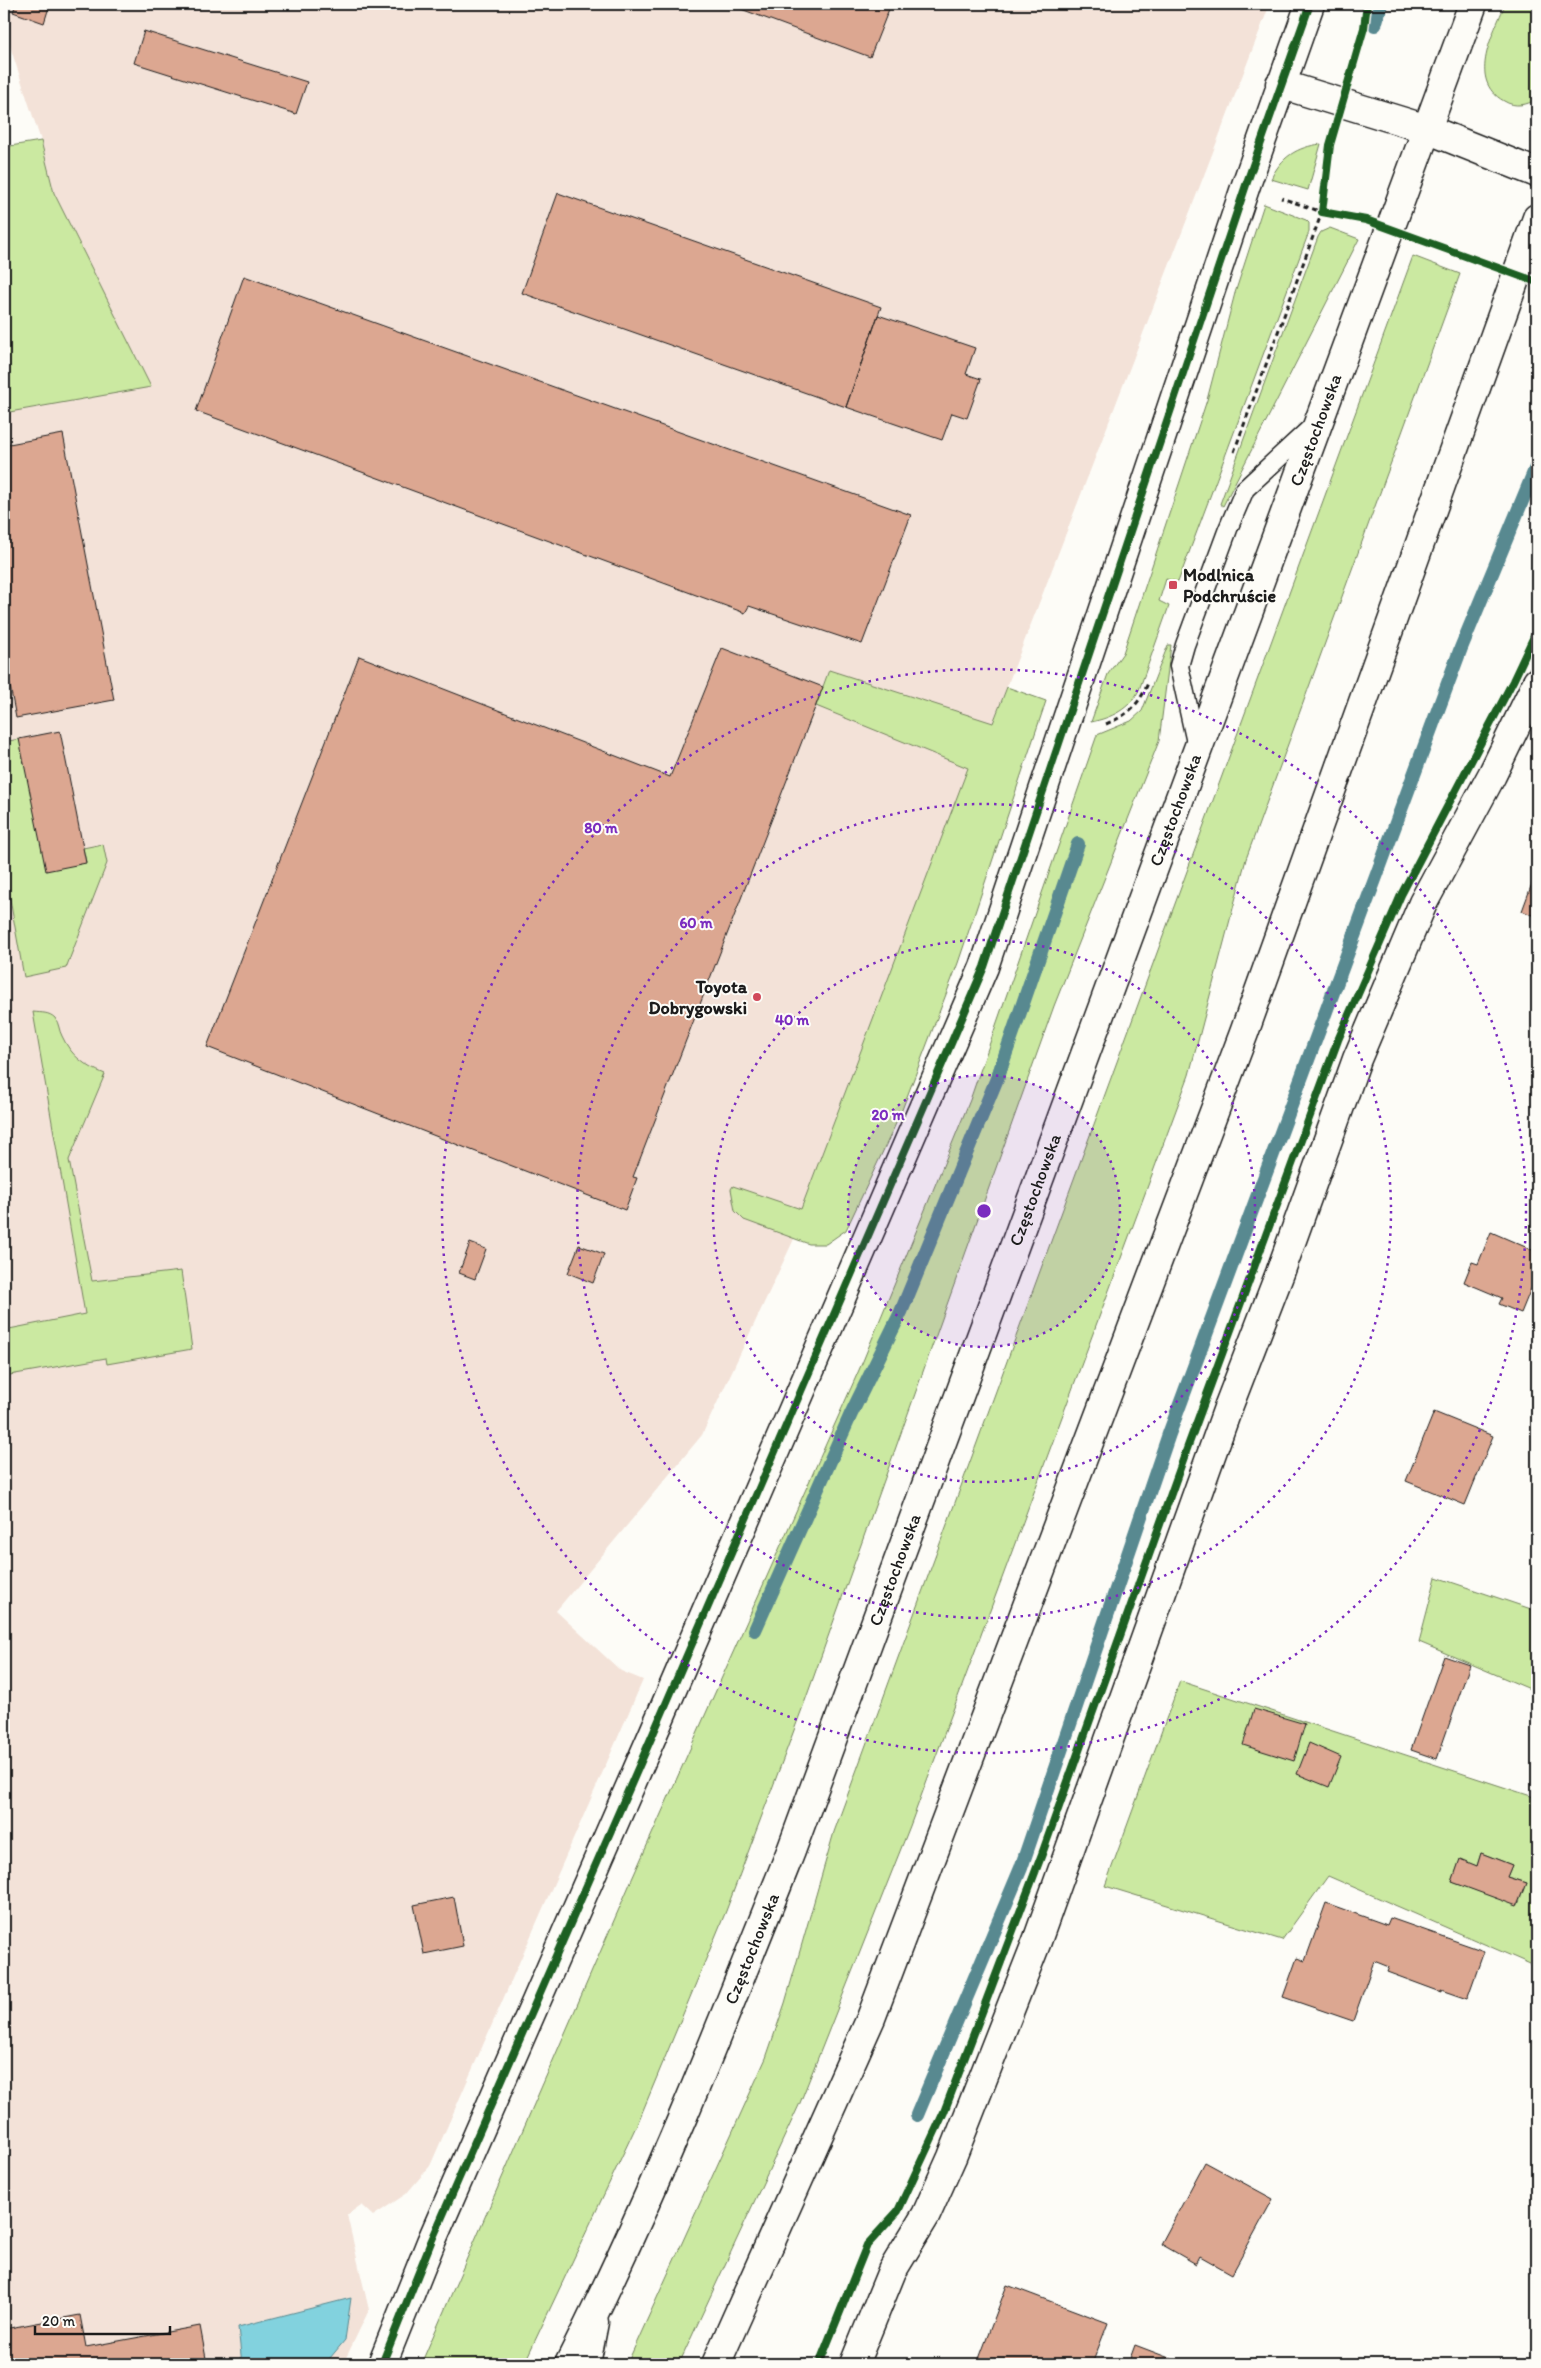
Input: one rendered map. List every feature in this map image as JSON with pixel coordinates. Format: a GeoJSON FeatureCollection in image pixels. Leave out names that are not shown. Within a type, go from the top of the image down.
{"type":"FeatureCollection","features":[{"type":"Feature","properties":{"kind":"main road"},"geometry":{"type":"LineString","coordinates":[[382,2364],[430,2242],[649,1744],[984,967],[1280,84],[1310,4]]}},
{"type":"Feature","properties":{"kind":"main road","name":"Częstochowska"},"geometry":{"type":"LineString","coordinates":[[570,2364],[599,2306],[706,2065],[791,1851],[1472,4]]}},
{"type":"Feature","properties":{"kind":"main road"},"geometry":{"type":"LineString","coordinates":[[1280,84],[1427,129],[1537,173]]}},
{"type":"Feature","properties":{"kind":"main road"},"geometry":{"type":"LineString","coordinates":[[716,2364],[871,2018],[1244,1033],[1537,218]]}},
{"type":"Feature","properties":{"kind":"main road"},"geometry":{"type":"LineString","coordinates":[[854,2364],[892,2271],[926,2216],[952,2157],[1037,1941],[1229,1405],[1280,1273],[1364,1042],[1423,903],[1492,775],[1537,682]]}},
{"type":"Feature","properties":{"kind":"main road"},"geometry":{"type":"LineString","coordinates":[[586,2364],[599,2306]]}},
{"type":"Feature","properties":{"kind":"main road"},"geometry":{"type":"LineString","coordinates":[[729,2364],[735,2325]]}},
{"type":"Feature","properties":{"kind":"lane"},"geometry":{"type":"LineString","coordinates":[[1198,750],[1179,666],[1185,645],[1228,529],[1245,489],[1318,421]]}},
{"type":"Feature","properties":{"kind":"path"},"geometry":{"type":"LineString","coordinates":[[1276,196],[1322,212],[1323,202]]}},
{"type":"Feature","properties":{"kind":"shaded area"},"geometry":{"type":"Polygon","coordinates":[[[4,4],[1270,4],[794,1239],[702,1435],[556,1611],[621,1671],[643,1680],[430,2166],[406,2194],[373,2216],[361,2205],[347,2215],[369,2310],[343,2364],[4,2364],[4,413],[150,387],[54,193],[41,141],[4,28],[4,4]]]}},
{"type":"Feature","properties":{"kind":"green space"},"geometry":{"type":"Polygon","coordinates":[[[1505,4],[1537,4],[1537,99],[1521,105],[1508,103],[1493,92],[1487,81],[1485,69],[1490,42],[1505,4]]]}},
{"type":"Feature","properties":{"kind":"green space"},"geometry":{"type":"Polygon","coordinates":[[[41,141],[54,193],[151,387],[4,413],[4,147],[41,141]]]}},
{"type":"Feature","properties":{"kind":"green space"},"geometry":{"type":"Polygon","coordinates":[[[1321,144],[1308,190],[1271,179],[1275,171],[1291,154],[1312,145],[1321,144]]]}},
{"type":"Feature","properties":{"kind":"green space"},"geometry":{"type":"Polygon","coordinates":[[[1264,204],[1306,220],[1309,223],[1309,232],[1178,582],[1166,579],[1159,601],[1169,606],[1139,690],[1131,702],[1119,712],[1091,722],[1108,674],[1123,653],[1207,400],[1235,293],[1264,204]]]}},
{"type":"Feature","properties":{"kind":"green space"},"geometry":{"type":"Polygon","coordinates":[[[1330,228],[1359,239],[1223,506],[1220,504],[1318,237],[1321,232],[1330,228]]]}},
{"type":"Feature","properties":{"kind":"green space"},"geometry":{"type":"Polygon","coordinates":[[[1413,256],[1460,274],[1246,859],[1189,1075],[910,1826],[800,2103],[679,2364],[627,2364],[766,2058],[785,2003],[834,1832],[1413,256]]]}},
{"type":"Feature","properties":{"kind":"green space"},"geometry":{"type":"Polygon","coordinates":[[[1168,645],[1171,645],[1159,741],[1054,1006],[805,1701],[726,1911],[639,2120],[524,2364],[421,2364],[632,1879],[863,1361],[970,1100],[1097,735],[1131,721],[1142,711],[1168,645]]]}},
{"type":"Feature","properties":{"kind":"green space"},"geometry":{"type":"Polygon","coordinates":[[[829,670],[993,723],[1007,687],[1046,701],[958,963],[900,1115],[846,1230],[826,1244],[809,1244],[744,1220],[735,1211],[731,1189],[733,1186],[801,1209],[968,768],[816,706],[829,670]]]}},
{"type":"Feature","properties":{"kind":"green space"},"geometry":{"type":"Polygon","coordinates":[[[19,739],[86,862],[83,848],[103,844],[107,863],[66,968],[24,977],[4,866],[4,742],[19,739]]]}},
{"type":"Feature","properties":{"kind":"green space"},"geometry":{"type":"Polygon","coordinates":[[[33,1012],[53,1016],[74,1055],[91,1068],[105,1074],[69,1160],[92,1281],[181,1271],[192,1349],[107,1364],[106,1358],[4,1376],[4,1330],[85,1314],[33,1012]]]}},
{"type":"Feature","properties":{"kind":"green space"},"geometry":{"type":"Polygon","coordinates":[[[1436,1577],[1537,1611],[1537,1692],[1419,1642],[1436,1577]]]}},
{"type":"Feature","properties":{"kind":"green space"},"geometry":{"type":"Polygon","coordinates":[[[1180,1681],[1537,1798],[1537,1967],[1328,1876],[1282,1940],[1105,1886],[1180,1681]],[[1481,1853],[1477,1866],[1460,1860],[1452,1882],[1518,1905],[1526,1883],[1507,1877],[1512,1865],[1481,1853]]]}},
{"type":"Feature","properties":{"kind":"water"},"geometry":{"type":"Polygon","coordinates":[[[351,2298],[345,2340],[325,2364],[242,2364],[238,2327],[351,2298]]]}},
{"type":"Feature","properties":{"kind":"building"},"geometry":{"type":"Polygon","coordinates":[[[16,4],[50,4],[44,23],[13,12],[16,4]]]}},
{"type":"Feature","properties":{"kind":"building"},"geometry":{"type":"Polygon","coordinates":[[[743,4],[891,4],[870,57],[741,9],[743,4]]]}},
{"type":"Feature","properties":{"kind":"building"},"geometry":{"type":"Polygon","coordinates":[[[144,31],[307,82],[296,114],[134,63],[144,31]]]}},
{"type":"Feature","properties":{"kind":"building"},"geometry":{"type":"Polygon","coordinates":[[[558,193],[881,307],[846,407],[522,293],[558,193]]]}},
{"type":"Feature","properties":{"kind":"building"},"geometry":{"type":"Polygon","coordinates":[[[244,276],[911,515],[862,644],[749,606],[745,613],[196,411],[244,276]]]}},
{"type":"Feature","properties":{"kind":"building"},"geometry":{"type":"Polygon","coordinates":[[[878,315],[975,348],[966,374],[981,379],[967,418],[952,413],[942,440],[846,407],[878,315]]]}},
{"type":"Feature","properties":{"kind":"building"},"geometry":{"type":"Polygon","coordinates":[[[63,434],[114,700],[16,718],[4,654],[4,445],[63,434]]]}},
{"type":"Feature","properties":{"kind":"building"},"geometry":{"type":"Polygon","coordinates":[[[722,648],[823,687],[633,1177],[637,1178],[625,1210],[207,1047],[359,656],[670,777],[722,648]]]}},
{"type":"Feature","properties":{"kind":"building"},"geometry":{"type":"Polygon","coordinates":[[[60,731],[86,863],[46,871],[19,739],[60,731]]]}},
{"type":"Feature","properties":{"kind":"building"},"geometry":{"type":"Polygon","coordinates":[[[1537,870],[1537,917],[1522,911],[1537,870]]]}},
{"type":"Feature","properties":{"kind":"building"},"geometry":{"type":"Polygon","coordinates":[[[1491,1232],[1537,1252],[1537,1274],[1521,1313],[1499,1304],[1502,1298],[1464,1282],[1472,1262],[1478,1264],[1491,1232]]]}},
{"type":"Feature","properties":{"kind":"building"},"geometry":{"type":"Polygon","coordinates":[[[470,1243],[486,1249],[475,1279],[459,1273],[470,1243]]]}},
{"type":"Feature","properties":{"kind":"building"},"geometry":{"type":"Polygon","coordinates":[[[579,1245],[604,1254],[593,1283],[568,1273],[579,1245]]]}},
{"type":"Feature","properties":{"kind":"building"},"geometry":{"type":"Polygon","coordinates":[[[1434,1412],[1493,1436],[1465,1505],[1406,1481],[1434,1412]]]}},
{"type":"Feature","properties":{"kind":"building"},"geometry":{"type":"Polygon","coordinates":[[[1444,1656],[1470,1665],[1437,1759],[1411,1750],[1444,1656]]]}},
{"type":"Feature","properties":{"kind":"building"},"geometry":{"type":"Polygon","coordinates":[[[1254,1709],[1305,1724],[1294,1761],[1243,1745],[1254,1709]]]}},
{"type":"Feature","properties":{"kind":"building"},"geometry":{"type":"Polygon","coordinates":[[[1309,1743],[1341,1757],[1329,1787],[1297,1774],[1309,1743]]]}},
{"type":"Feature","properties":{"kind":"building"},"geometry":{"type":"Polygon","coordinates":[[[1481,1853],[1512,1865],[1507,1877],[1526,1883],[1517,1906],[1452,1882],[1460,1859],[1477,1866],[1481,1853]]]}},
{"type":"Feature","properties":{"kind":"building"},"geometry":{"type":"Polygon","coordinates":[[[454,1897],[463,1946],[424,1954],[414,1905],[454,1897]]]}},
{"type":"Feature","properties":{"kind":"building"},"geometry":{"type":"Polygon","coordinates":[[[1326,1903],[1387,1925],[1390,1918],[1484,1951],[1467,1999],[1441,1990],[1441,1992],[1387,1972],[1389,1967],[1374,1961],[1353,2021],[1283,1997],[1297,1958],[1305,1961],[1326,1903]]]}},
{"type":"Feature","properties":{"kind":"building"},"geometry":{"type":"Polygon","coordinates":[[[1205,2162],[1273,2199],[1232,2274],[1200,2256],[1196,2264],[1161,2244],[1205,2162]]]}},
{"type":"Feature","properties":{"kind":"building"},"geometry":{"type":"Polygon","coordinates":[[[1007,2285],[1108,2323],[1092,2364],[977,2364],[1007,2285]]]}},
{"type":"Feature","properties":{"kind":"building"},"geometry":{"type":"Polygon","coordinates":[[[80,2315],[86,2347],[200,2326],[207,2364],[4,2364],[4,2329],[80,2315]]]}},
{"type":"Feature","properties":{"kind":"building"},"geometry":{"type":"Polygon","coordinates":[[[1135,2345],[1185,2364],[1128,2364],[1135,2345]]]}},
{"type":"Feature","properties":{"kind":"waterway"},"geometry":{"type":"LineString","coordinates":[[1375,25],[1381,4]]}},
{"type":"Feature","properties":{"kind":"waterway"},"geometry":{"type":"LineString","coordinates":[[917,2115],[1021,1868],[1169,1434],[1461,648],[1537,465]]}},
{"type":"Feature","properties":{"kind":"waterway"},"geometry":{"type":"LineString","coordinates":[[755,1630],[851,1414],[901,1312],[998,1076],[1078,844]]}},
{"type":"Feature","properties":{"kind":"cycle path"},"geometry":{"type":"LineString","coordinates":[[382,2364],[431,2242],[653,1734],[984,967],[1246,185],[1310,4]]}},
{"type":"Feature","properties":{"kind":"cycle path"},"geometry":{"type":"LineString","coordinates":[[1367,4],[1364,28],[1330,145],[1322,212],[1366,220],[1537,282]]}},
{"type":"Feature","properties":{"kind":"cycle path"},"geometry":{"type":"LineString","coordinates":[[819,2364],[867,2245],[898,2211],[944,2112],[1042,1854],[1188,1446],[1338,1040],[1401,895],[1513,681],[1537,630]]}},
{"type":"Feature","properties":{"kind":"place","name":"Modlnica Podchruście"},"geometry":{"type":"Point","coordinates":[1173,585]}},
{"type":"Feature","properties":{"kind":"place","name":"Toyota Dobrygowski"},"geometry":{"type":"Point","coordinates":[757,997]}}]}
